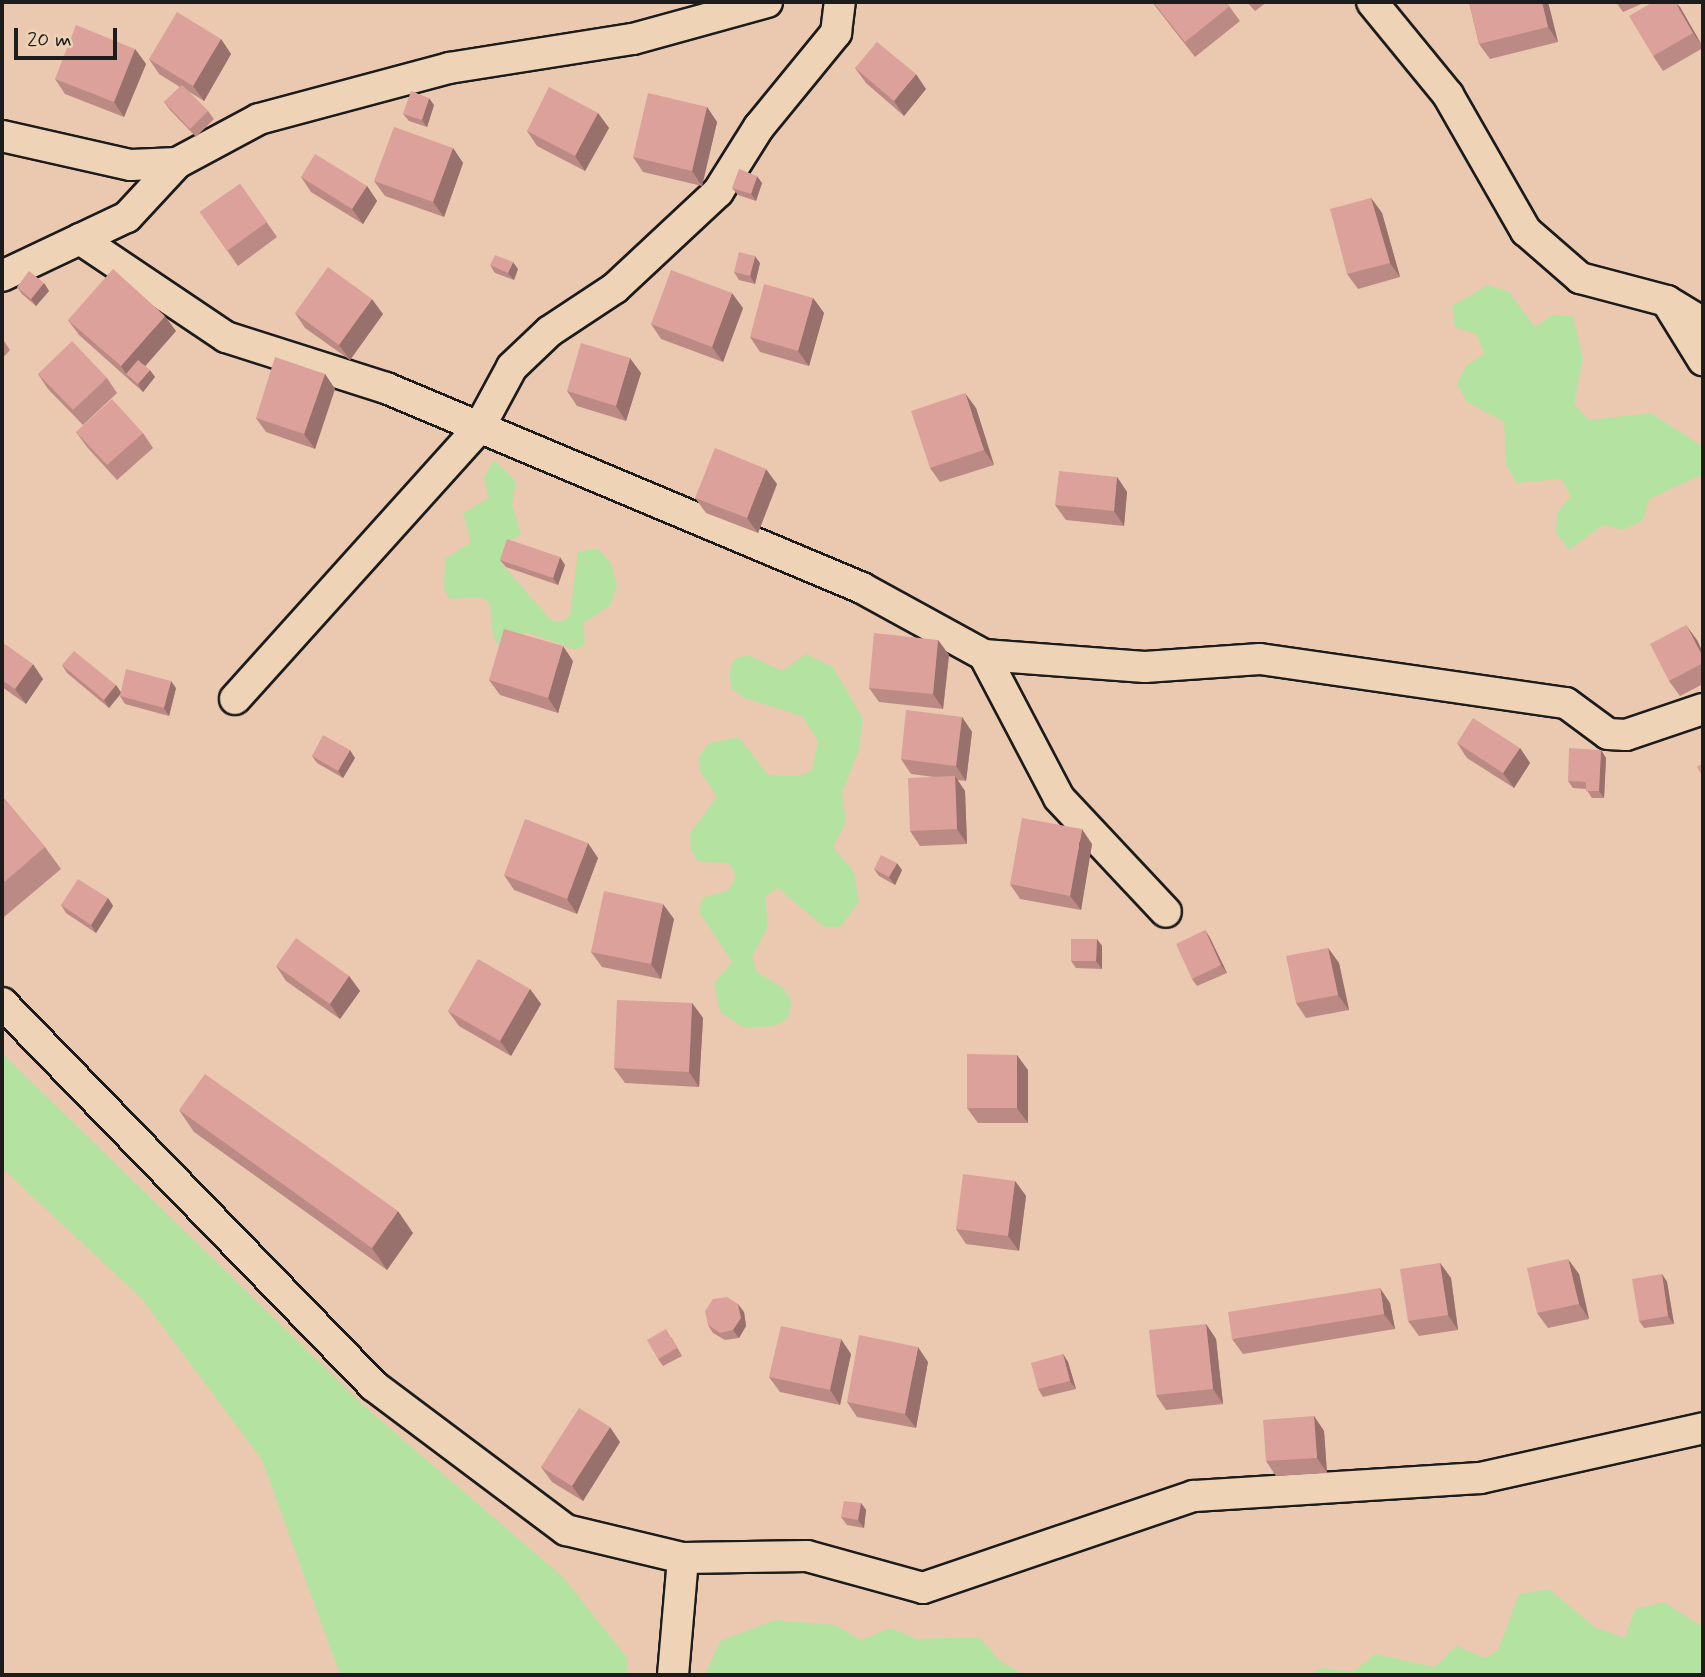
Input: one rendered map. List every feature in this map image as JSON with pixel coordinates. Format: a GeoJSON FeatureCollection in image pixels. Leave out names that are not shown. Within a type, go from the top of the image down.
{"type":"FeatureCollection","features":[{"type":"Feature","properties":{"kind":"street"},"geometry":{"type":"LineString","coordinates":[[2,276],[127,217],[177,163],[259,119],[449,68],[633,39],[767,2]]}},
{"type":"Feature","properties":{"kind":"street"},"geometry":{"type":"LineString","coordinates":[[235,699],[479,428],[512,367],[550,331],[615,288],[718,192],[759,127],[836,33],[839,2]]}},
{"type":"Feature","properties":{"kind":"street"},"geometry":{"type":"LineString","coordinates":[[1372,2],[1448,95],[1526,231],[1580,278],[1667,301],[1703,323]]}},
{"type":"Feature","properties":{"kind":"street"},"geometry":{"type":"LineString","coordinates":[[2,136],[131,165],[177,163]]}},
{"type":"Feature","properties":{"kind":"street"},"geometry":{"type":"LineString","coordinates":[[80,239],[226,337],[386,388],[862,588],[984,654],[1145,667],[1261,659],[1566,703],[1617,735],[1703,709]]}},
{"type":"Feature","properties":{"kind":"street"},"geometry":{"type":"LineString","coordinates":[[1667,301],[1703,360]]}},
{"type":"Feature","properties":{"kind":"street"},"geometry":{"type":"LineString","coordinates":[[984,654],[1059,798],[1166,912]]}},
{"type":"Feature","properties":{"kind":"street"},"geometry":{"type":"LineString","coordinates":[[2,1003],[374,1386],[566,1530],[683,1558],[807,1556],[923,1588],[1194,1496],[1480,1478],[1703,1428]]}},
{"type":"Feature","properties":{"kind":"street"},"geometry":{"type":"LineString","coordinates":[[673,1675],[683,1558]]}},
{"type":"Feature","properties":{"kind":"green space"},"geometry":{"type":"Polygon","coordinates":[[[1488,285],[1508,291],[1535,327],[1552,315],[1573,316],[1583,359],[1574,404],[1589,420],[1651,413],[1703,447],[1703,474],[1649,499],[1643,520],[1623,530],[1603,525],[1569,550],[1556,533],[1557,513],[1571,496],[1561,479],[1517,483],[1506,465],[1504,422],[1467,402],[1457,384],[1466,366],[1484,354],[1476,334],[1455,327],[1452,306],[1488,285]]]}},
{"type":"Feature","properties":{"kind":"green space"},"geometry":{"type":"Polygon","coordinates":[[[494,460],[516,481],[512,504],[521,535],[505,542],[501,563],[551,620],[561,622],[570,615],[578,552],[597,548],[611,563],[617,585],[610,606],[583,623],[585,643],[577,650],[526,632],[504,654],[493,636],[490,604],[482,597],[450,599],[444,590],[445,559],[471,542],[463,513],[489,498],[484,478],[494,460]]]}},
{"type":"Feature","properties":{"kind":"green space"},"geometry":{"type":"Polygon","coordinates":[[[806,654],[833,667],[863,719],[859,750],[842,793],[846,822],[833,847],[854,872],[859,902],[840,927],[824,927],[778,888],[766,896],[767,929],[752,957],[757,972],[783,988],[792,1002],[788,1018],[775,1026],[745,1028],[720,1012],[714,984],[732,962],[699,912],[702,898],[729,890],[736,876],[729,863],[698,862],[691,849],[690,833],[717,797],[700,771],[699,756],[709,743],[739,737],[768,775],[798,776],[812,770],[818,741],[802,716],[744,698],[732,689],[729,674],[734,659],[748,655],[782,671],[806,654]]]}},
{"type":"Feature","properties":{"kind":"green space"},"geometry":{"type":"Polygon","coordinates":[[[2,1053],[365,1407],[563,1577],[628,1659],[627,1675],[340,1675],[262,1460],[142,1299],[2,1168],[2,1053]]]}},
{"type":"Feature","properties":{"kind":"green space"},"geometry":{"type":"Polygon","coordinates":[[[1549,1589],[1596,1628],[1625,1638],[1635,1609],[1664,1602],[1703,1627],[1703,1675],[1309,1675],[1322,1668],[1353,1672],[1375,1654],[1434,1667],[1457,1646],[1485,1658],[1498,1650],[1519,1594],[1549,1589]]]}},
{"type":"Feature","properties":{"kind":"green space"},"geometry":{"type":"Polygon","coordinates":[[[775,1620],[835,1625],[861,1640],[890,1628],[917,1639],[979,1637],[1000,1661],[1025,1675],[705,1675],[720,1641],[775,1620]]]}},
{"type":"Feature","properties":{"kind":"building"},"geometry":{"type":"Polygon","coordinates":[[[1153,2],[1226,2],[1230,6],[1185,42],[1153,2]]]}},
{"type":"Feature","properties":{"kind":"building"},"geometry":{"type":"Polygon","coordinates":[[[1469,2],[1542,2],[1548,27],[1479,44],[1469,2]]]}},
{"type":"Feature","properties":{"kind":"building"},"geometry":{"type":"Polygon","coordinates":[[[1653,2],[1675,2],[1693,33],[1653,56],[1629,16],[1653,2]]]}},
{"type":"Feature","properties":{"kind":"building"},"geometry":{"type":"Polygon","coordinates":[[[177,12],[221,39],[193,86],[149,59],[177,12]]]}},
{"type":"Feature","properties":{"kind":"building"},"geometry":{"type":"Polygon","coordinates":[[[76,25],[135,49],[114,102],[55,79],[76,25]]]}},
{"type":"Feature","properties":{"kind":"building"},"geometry":{"type":"Polygon","coordinates":[[[877,42],[916,74],[894,101],[855,68],[877,42]]]}},
{"type":"Feature","properties":{"kind":"building"},"geometry":{"type":"Polygon","coordinates":[[[182,85],[208,111],[190,129],[164,102],[182,85]]]}},
{"type":"Feature","properties":{"kind":"building"},"geometry":{"type":"Polygon","coordinates":[[[549,87],[598,113],[575,156],[527,131],[549,87]]]}},
{"type":"Feature","properties":{"kind":"building"},"geometry":{"type":"Polygon","coordinates":[[[411,91],[429,98],[422,120],[403,114],[411,91]]]}},
{"type":"Feature","properties":{"kind":"building"},"geometry":{"type":"Polygon","coordinates":[[[648,93],[707,107],[692,171],[633,157],[648,93]]]}},
{"type":"Feature","properties":{"kind":"building"},"geometry":{"type":"Polygon","coordinates":[[[394,127],[453,148],[433,202],[374,181],[394,127]]]}},
{"type":"Feature","properties":{"kind":"building"},"geometry":{"type":"Polygon","coordinates":[[[315,154],[367,186],[352,209],[301,177],[315,154]]]}},
{"type":"Feature","properties":{"kind":"building"},"geometry":{"type":"Polygon","coordinates":[[[739,169],[757,176],[751,194],[732,188],[739,169]]]}},
{"type":"Feature","properties":{"kind":"building"},"geometry":{"type":"Polygon","coordinates":[[[240,184],[267,222],[227,251],[200,212],[240,184]]]}},
{"type":"Feature","properties":{"kind":"building"},"geometry":{"type":"Polygon","coordinates":[[[1371,198],[1390,263],[1347,274],[1330,209],[1371,198]]]}},
{"type":"Feature","properties":{"kind":"building"},"geometry":{"type":"Polygon","coordinates":[[[739,252],[755,256],[750,276],[734,272],[739,252]]]}},
{"type":"Feature","properties":{"kind":"building"},"geometry":{"type":"Polygon","coordinates":[[[495,255],[513,262],[508,273],[490,265],[495,255]]]}},
{"type":"Feature","properties":{"kind":"building"},"geometry":{"type":"Polygon","coordinates":[[[328,267],[372,299],[339,345],[295,313],[328,267]]]}},
{"type":"Feature","properties":{"kind":"building"},"geometry":{"type":"Polygon","coordinates":[[[113,269],[165,316],[121,366],[68,320],[113,269]]]}},
{"type":"Feature","properties":{"kind":"building"},"geometry":{"type":"Polygon","coordinates":[[[671,270],[732,293],[712,347],[651,324],[671,270]]]}},
{"type":"Feature","properties":{"kind":"building"},"geometry":{"type":"Polygon","coordinates":[[[29,271],[44,283],[31,299],[17,287],[29,271]]]}},
{"type":"Feature","properties":{"kind":"building"},"geometry":{"type":"Polygon","coordinates":[[[764,284],[813,298],[798,351],[750,337],[764,284]]]}},
{"type":"Feature","properties":{"kind":"building"},"geometry":{"type":"Polygon","coordinates":[[[72,341],[107,378],[73,410],[38,374],[72,341]]]}},
{"type":"Feature","properties":{"kind":"building"},"geometry":{"type":"Polygon","coordinates":[[[581,343],[630,358],[616,406],[567,391],[581,343]]]}},
{"type":"Feature","properties":{"kind":"building"},"geometry":{"type":"Polygon","coordinates":[[[275,357],[325,374],[304,434],[256,418],[275,357]]]}},
{"type":"Feature","properties":{"kind":"building"},"geometry":{"type":"Polygon","coordinates":[[[138,360],[150,370],[138,384],[126,374],[138,360]]]}},
{"type":"Feature","properties":{"kind":"building"},"geometry":{"type":"Polygon","coordinates":[[[965,393],[984,450],[930,468],[911,411],[965,393]]]}},
{"type":"Feature","properties":{"kind":"building"},"geometry":{"type":"Polygon","coordinates":[[[112,399],[143,433],[107,465],[76,432],[112,399]]]}},
{"type":"Feature","properties":{"kind":"building"},"geometry":{"type":"Polygon","coordinates":[[[715,448],[766,469],[747,518],[695,498],[715,448]]]}},
{"type":"Feature","properties":{"kind":"building"},"geometry":{"type":"Polygon","coordinates":[[[1059,471],[1117,477],[1114,511],[1055,505],[1059,471]]]}},
{"type":"Feature","properties":{"kind":"building"},"geometry":{"type":"Polygon","coordinates":[[[507,539],[560,557],[553,578],[500,560],[507,539]]]}},
{"type":"Feature","properties":{"kind":"building"},"geometry":{"type":"Polygon","coordinates":[[[1686,625],[1703,657],[1703,663],[1669,681],[1650,644],[1686,625]]]}},
{"type":"Feature","properties":{"kind":"building"},"geometry":{"type":"Polygon","coordinates":[[[504,629],[563,646],[548,698],[489,680],[504,629]]]}},
{"type":"Feature","properties":{"kind":"building"},"geometry":{"type":"Polygon","coordinates":[[[874,633],[938,640],[933,694],[869,688],[874,633]]]}},
{"type":"Feature","properties":{"kind":"building"},"geometry":{"type":"Polygon","coordinates":[[[2,642],[33,664],[15,689],[2,680],[2,642]]]}},
{"type":"Feature","properties":{"kind":"building"},"geometry":{"type":"Polygon","coordinates":[[[74,651],[116,685],[104,700],[62,665],[74,651]]]}},
{"type":"Feature","properties":{"kind":"building"},"geometry":{"type":"Polygon","coordinates":[[[126,669],[171,681],[164,708],[120,696],[126,669]]]}},
{"type":"Feature","properties":{"kind":"building"},"geometry":{"type":"Polygon","coordinates":[[[906,710],[962,717],[956,766],[901,759],[906,710]]]}},
{"type":"Feature","properties":{"kind":"building"},"geometry":{"type":"Polygon","coordinates":[[[1473,718],[1520,748],[1503,773],[1457,743],[1473,718]]]}},
{"type":"Feature","properties":{"kind":"building"},"geometry":{"type":"Polygon","coordinates":[[[323,735],[350,750],[338,771],[312,756],[323,735]]]}},
{"type":"Feature","properties":{"kind":"building"},"geometry":{"type":"Polygon","coordinates":[[[1569,748],[1601,750],[1599,791],[1586,791],[1586,782],[1568,781],[1569,748]]]}},
{"type":"Feature","properties":{"kind":"building"},"geometry":{"type":"Polygon","coordinates":[[[1703,763],[1703,777],[1697,767],[1703,763]]]}},
{"type":"Feature","properties":{"kind":"building"},"geometry":{"type":"Polygon","coordinates":[[[955,776],[957,829],[910,831],[908,778],[955,776]]]}},
{"type":"Feature","properties":{"kind":"building"},"geometry":{"type":"Polygon","coordinates":[[[2,796],[45,847],[2,884],[2,796]]]}},
{"type":"Feature","properties":{"kind":"building"},"geometry":{"type":"Polygon","coordinates":[[[1022,818],[1082,829],[1070,896],[1010,884],[1022,818]]]}},
{"type":"Feature","properties":{"kind":"building"},"geometry":{"type":"Polygon","coordinates":[[[525,819],[588,843],[567,899],[504,875],[525,819]]]}},
{"type":"Feature","properties":{"kind":"building"},"geometry":{"type":"Polygon","coordinates":[[[881,855],[897,863],[889,877],[874,869],[881,855]]]}},
{"type":"Feature","properties":{"kind":"building"},"geometry":{"type":"Polygon","coordinates":[[[78,879],[108,898],[91,925],[61,905],[78,879]]]}},
{"type":"Feature","properties":{"kind":"building"},"geometry":{"type":"Polygon","coordinates":[[[604,891],[663,904],[651,964],[591,952],[604,891]]]}},
{"type":"Feature","properties":{"kind":"building"},"geometry":{"type":"Polygon","coordinates":[[[1205,930],[1221,965],[1192,979],[1176,944],[1205,930]]]}},
{"type":"Feature","properties":{"kind":"building"},"geometry":{"type":"Polygon","coordinates":[[[296,938],[349,976],[330,1004],[276,966],[296,938]]]}},
{"type":"Feature","properties":{"kind":"building"},"geometry":{"type":"Polygon","coordinates":[[[1071,939],[1097,939],[1096,961],[1071,961],[1071,939]]]}},
{"type":"Feature","properties":{"kind":"building"},"geometry":{"type":"Polygon","coordinates":[[[1328,948],[1338,995],[1296,1003],[1286,956],[1328,948]]]}},
{"type":"Feature","properties":{"kind":"building"},"geometry":{"type":"Polygon","coordinates":[[[478,959],[530,989],[500,1041],[448,1011],[478,959]]]}},
{"type":"Feature","properties":{"kind":"building"},"geometry":{"type":"Polygon","coordinates":[[[617,1000],[692,1003],[689,1072],[614,1068],[617,1000]]]}},
{"type":"Feature","properties":{"kind":"building"},"geometry":{"type":"Polygon","coordinates":[[[967,1054],[1017,1055],[1017,1108],[967,1108],[967,1054]]]}},
{"type":"Feature","properties":{"kind":"building"},"geometry":{"type":"Polygon","coordinates":[[[205,1074],[398,1211],[372,1248],[179,1110],[205,1074]]]}},
{"type":"Feature","properties":{"kind":"building"},"geometry":{"type":"Polygon","coordinates":[[[963,1174],[1015,1181],[1008,1236],[956,1229],[963,1174]]]}},
{"type":"Feature","properties":{"kind":"building"},"geometry":{"type":"Polygon","coordinates":[[[1568,1259],[1579,1304],[1537,1313],[1527,1268],[1568,1259]]]}},
{"type":"Feature","properties":{"kind":"building"},"geometry":{"type":"Polygon","coordinates":[[[1440,1263],[1448,1315],[1408,1321],[1400,1269],[1440,1263]]]}},
{"type":"Feature","properties":{"kind":"building"},"geometry":{"type":"Polygon","coordinates":[[[1662,1274],[1668,1316],[1639,1321],[1632,1279],[1662,1274]]]}},
{"type":"Feature","properties":{"kind":"building"},"geometry":{"type":"Polygon","coordinates":[[[1380,1288],[1384,1314],[1232,1339],[1228,1312],[1380,1288]]]}},
{"type":"Feature","properties":{"kind":"building"},"geometry":{"type":"Polygon","coordinates":[[[727,1297],[738,1304],[741,1318],[733,1330],[720,1333],[708,1325],[705,1311],[713,1299],[727,1297]]]}},
{"type":"Feature","properties":{"kind":"building"},"geometry":{"type":"Polygon","coordinates":[[[1206,1324],[1213,1389],[1156,1395],[1149,1330],[1206,1324]]]}},
{"type":"Feature","properties":{"kind":"building"},"geometry":{"type":"Polygon","coordinates":[[[781,1326],[841,1339],[830,1390],[769,1377],[781,1326]]]}},
{"type":"Feature","properties":{"kind":"building"},"geometry":{"type":"Polygon","coordinates":[[[666,1329],[677,1348],[658,1359],[647,1340],[666,1329]]]}},
{"type":"Feature","properties":{"kind":"building"},"geometry":{"type":"Polygon","coordinates":[[[859,1335],[918,1347],[905,1414],[847,1402],[859,1335]]]}},
{"type":"Feature","properties":{"kind":"building"},"geometry":{"type":"Polygon","coordinates":[[[1063,1354],[1070,1381],[1038,1389],[1031,1363],[1063,1354]]]}},
{"type":"Feature","properties":{"kind":"building"},"geometry":{"type":"Polygon","coordinates":[[[579,1408],[610,1427],[572,1486],[541,1467],[579,1408]]]}},
{"type":"Feature","properties":{"kind":"building"},"geometry":{"type":"Polygon","coordinates":[[[1314,1416],[1317,1458],[1266,1461],[1263,1420],[1314,1416]]]}},
{"type":"Feature","properties":{"kind":"building"},"geometry":{"type":"Polygon","coordinates":[[[844,1501],[861,1503],[858,1520],[841,1517],[844,1501]]]}}]}
